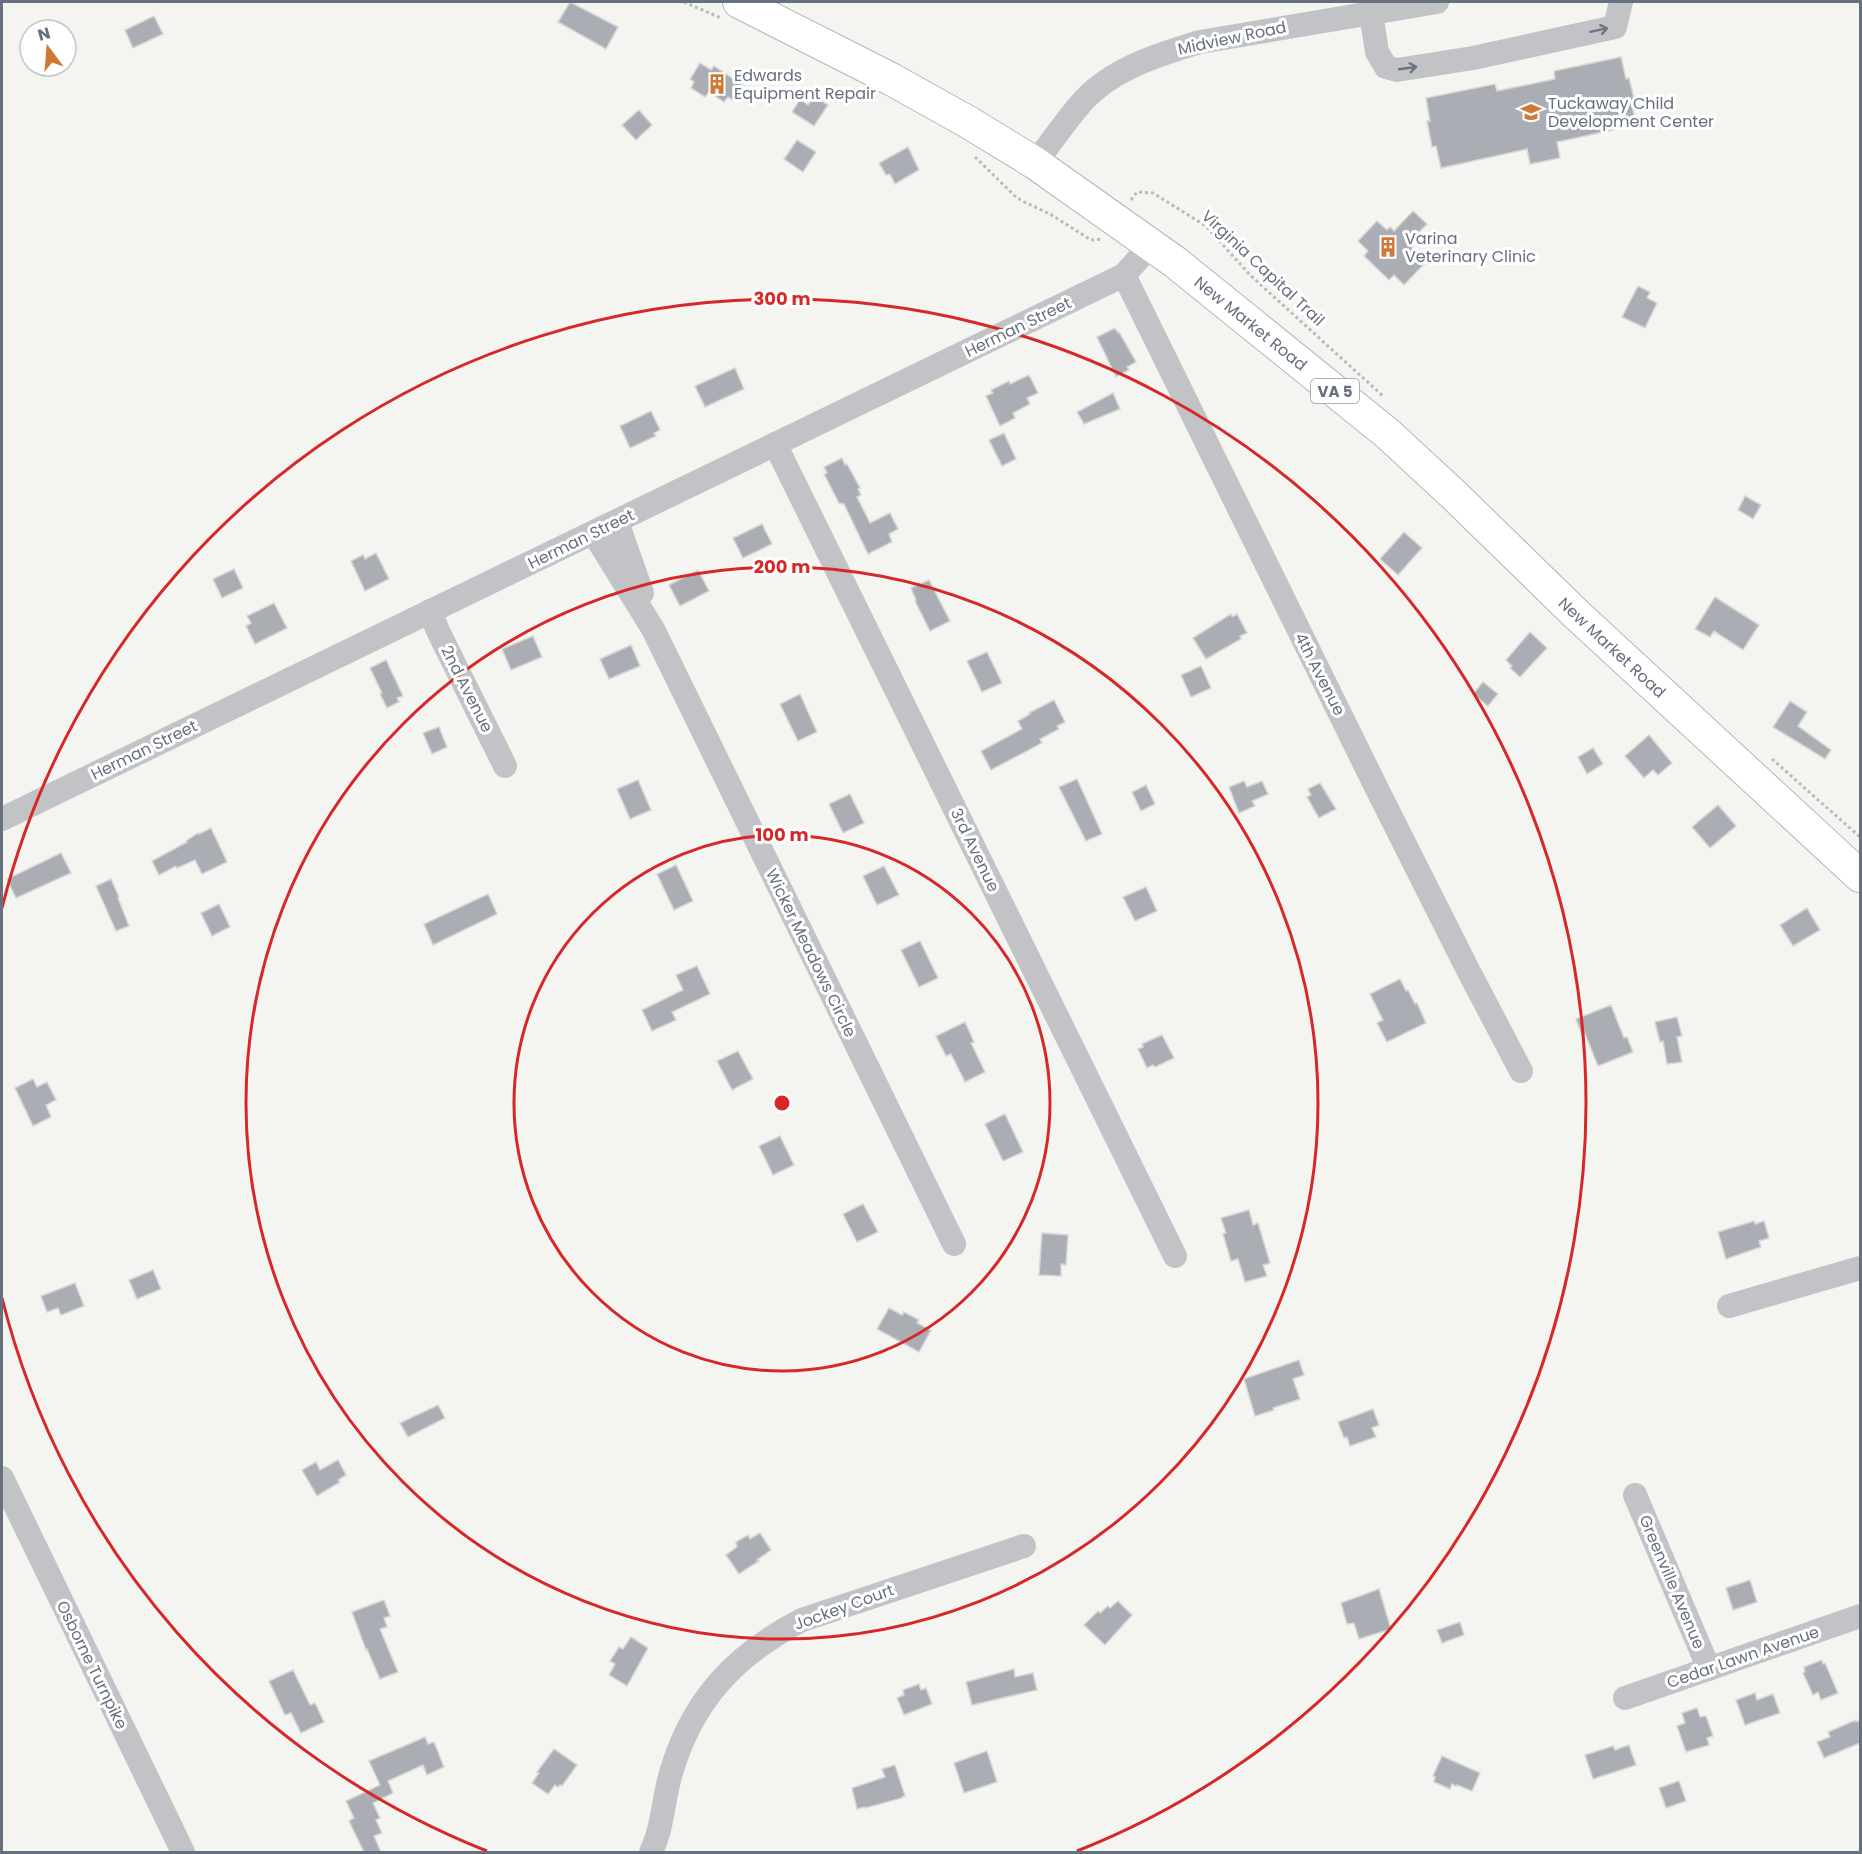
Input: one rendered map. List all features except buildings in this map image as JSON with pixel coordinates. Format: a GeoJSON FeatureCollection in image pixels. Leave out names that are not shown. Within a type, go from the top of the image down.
{"type":"FeatureCollection","features":[{"type":"Feature","properties":{"kind":"main road","name":"New Market Road"},"geometry":{"type":"LineString","coordinates":[[740,2],[891,79],[968,122],[1035,163],[1184,269],[1388,434],[1575,613],[1860,876]]}},
{"type":"Feature","properties":{"kind":"street","name":"Midview Road"},"geometry":{"type":"LineString","coordinates":[[1035,163],[1084,100],[1100,86],[1141,62],[1200,42],[1437,2]]}},
{"type":"Feature","properties":{"kind":"street"},"geometry":{"type":"LineString","coordinates":[[1371,13],[1377,52],[1386,67],[1397,69],[1473,58],[1615,27],[1622,2]]}},
{"type":"Feature","properties":{"kind":"street","name":"Herman Street"},"geometry":{"type":"LineString","coordinates":[[2,819],[1124,276],[1151,245]]}},
{"type":"Feature","properties":{"kind":"street","name":"4th Avenue"},"geometry":{"type":"LineString","coordinates":[[1124,276],[1382,800],[1521,1071]]}},
{"type":"Feature","properties":{"kind":"street","name":"3rd Avenue"},"geometry":{"type":"LineString","coordinates":[[775,444],[1175,1256]]}},
{"type":"Feature","properties":{"kind":"street","name":"Wicker Meadows Circle"},"geometry":{"type":"LineString","coordinates":[[617,522],[653,629]]}},
{"type":"Feature","properties":{"kind":"street","name":"Wicker Meadows Circle"},"geometry":{"type":"LineString","coordinates":[[594,534],[653,629],[954,1244]]}},
{"type":"Feature","properties":{"kind":"street","name":"2nd Avenue"},"geometry":{"type":"LineString","coordinates":[[430,611],[505,766]]}},
{"type":"Feature","properties":{"kind":"street"},"geometry":{"type":"LineString","coordinates":[[1729,1306],[1860,1268]]}},
{"type":"Feature","properties":{"kind":"street","name":"Osborne Turnpike"},"geometry":{"type":"LineString","coordinates":[[2,1478],[183,1852]]}},
{"type":"Feature","properties":{"kind":"street","name":"Greenville Avenue"},"geometry":{"type":"LineString","coordinates":[[1635,1495],[1709,1669]]}},
{"type":"Feature","properties":{"kind":"street","name":"Jockey Court"},"geometry":{"type":"LineString","coordinates":[[656,1847],[671,1773],[683,1739],[700,1707],[720,1681],[746,1655],[775,1634],[810,1617],[1024,1546]]}},
{"type":"Feature","properties":{"kind":"street","name":"Cedar Lawn Avenue"},"geometry":{"type":"LineString","coordinates":[[1625,1698],[1860,1616]]}},
{"type":"Feature","properties":{"kind":"path"},"geometry":{"type":"LineString","coordinates":[[970,152],[1016,197],[1050,214],[1091,240],[1104,238]]}},
{"type":"Feature","properties":{"kind":"path","name":"Virginia Capital Trail"},"geometry":{"type":"LineString","coordinates":[[1130,201],[1137,192],[1153,193],[1206,226],[1250,275],[1372,386]]}},
{"type":"Feature","properties":{"kind":"place","name":"Edwards Equipment Repair"},"geometry":{"type":"Point","coordinates":[717,84]}},
{"type":"Feature","properties":{"kind":"place","name":"Tuckaway Child Development Center"},"geometry":{"type":"Point","coordinates":[1531,112]}},
{"type":"Feature","properties":{"kind":"place","name":"Varina Veterinary Clinic"},"geometry":{"type":"Point","coordinates":[1388,247]}}]}
